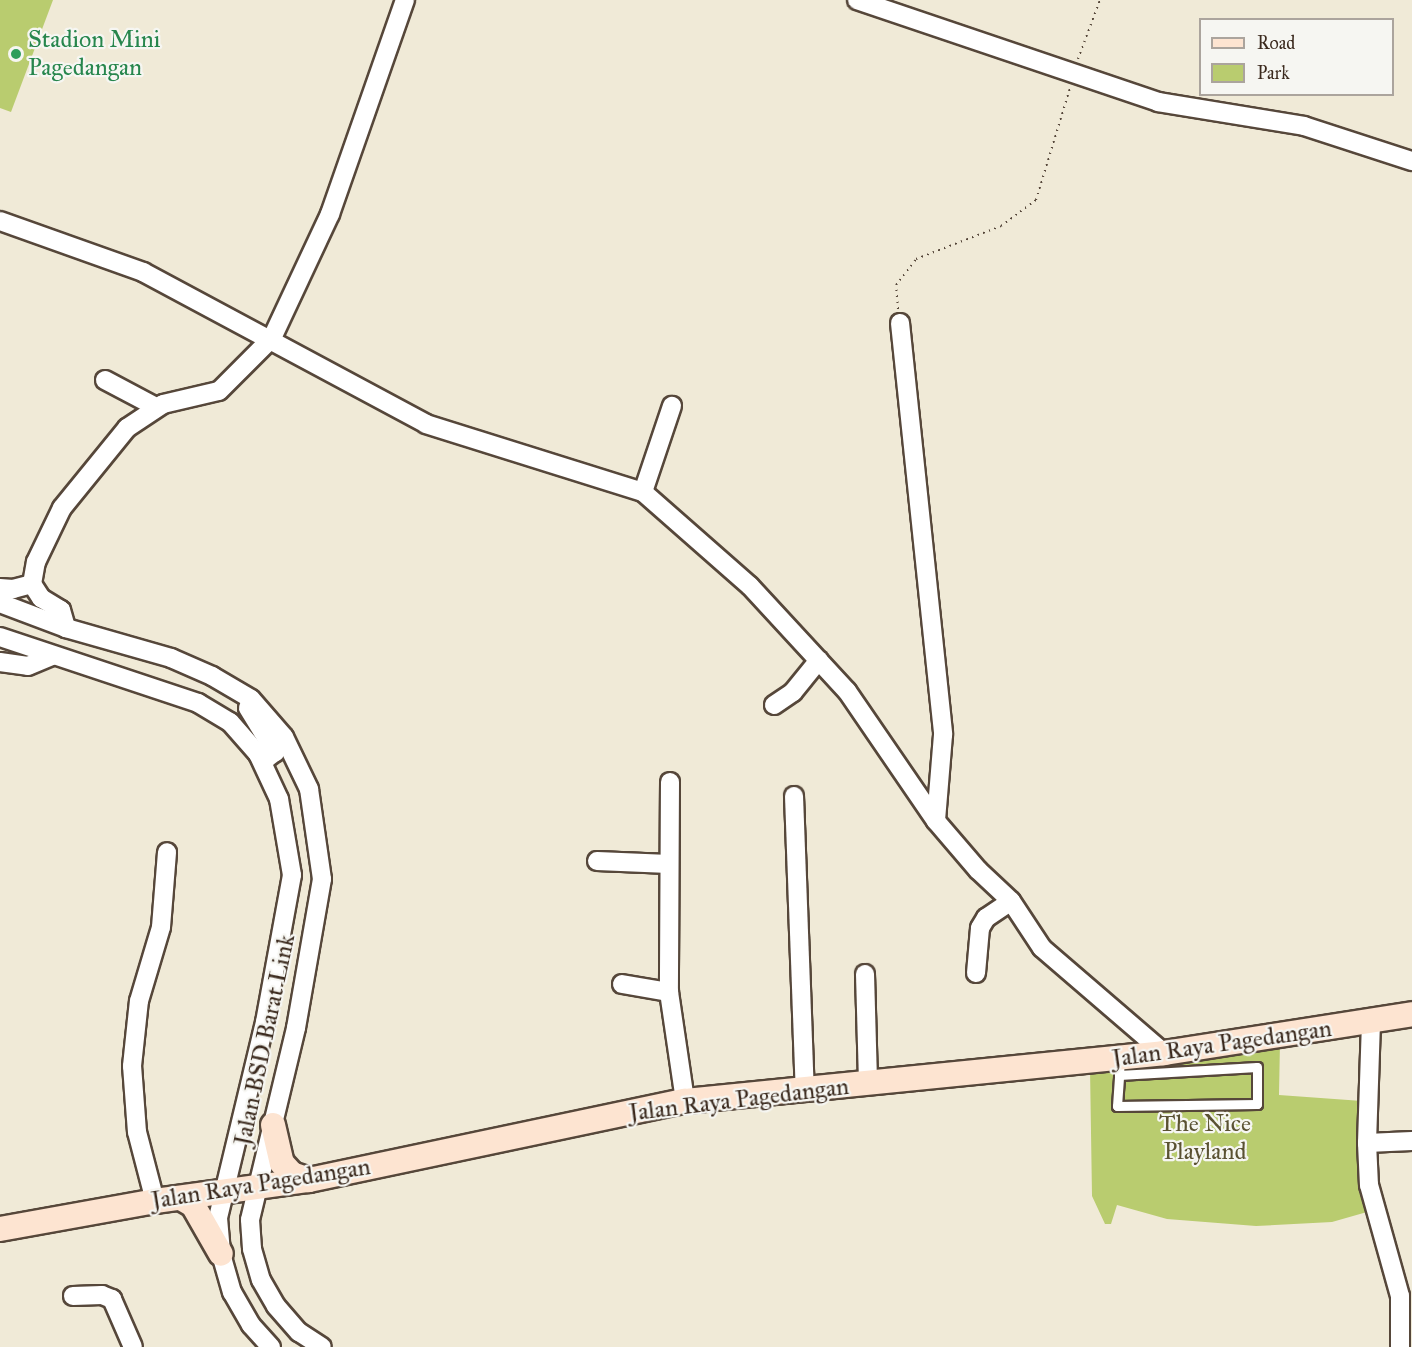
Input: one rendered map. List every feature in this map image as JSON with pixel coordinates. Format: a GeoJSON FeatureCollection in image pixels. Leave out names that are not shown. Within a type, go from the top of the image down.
{"type":"FeatureCollection","features":[{"type":"Feature","properties":{"kind":"street"},"geometry":{"type":"LineString","coordinates":[[66,628],[61,609],[41,598],[32,584],[36,562],[62,508],[127,429],[156,407],[219,391],[272,338],[330,214],[405,0]]}},
{"type":"Feature","properties":{"kind":"street"},"geometry":{"type":"LineString","coordinates":[[857,0],[1158,102],[1304,126],[1412,161]]}},
{"type":"Feature","properties":{"kind":"street"},"geometry":{"type":"LineString","coordinates":[[0,221],[143,272],[272,338],[426,424],[643,492],[750,586],[819,660],[886,744],[936,821],[978,870],[1011,901],[1042,948],[1164,1053]]}},
{"type":"Feature","properties":{"kind":"street"},"geometry":{"type":"LineString","coordinates":[[900,323],[903,381],[944,735],[936,821]]}},
{"type":"Feature","properties":{"kind":"street"},"geometry":{"type":"LineString","coordinates":[[105,380],[156,407]]}},
{"type":"Feature","properties":{"kind":"street"},"geometry":{"type":"LineString","coordinates":[[643,492],[672,406]]}},
{"type":"Feature","properties":{"kind":"street"},"geometry":{"type":"LineString","coordinates":[[0,588],[13,590],[32,584]]}},
{"type":"Feature","properties":{"kind":"street","name":"Jalan BSD Barat Link"},"geometry":{"type":"LineString","coordinates":[[0,603],[66,628],[171,658],[251,699],[284,737],[309,789],[322,879],[296,1028],[250,1220],[252,1249],[261,1280],[276,1306],[299,1332],[322,1347]]}},
{"type":"Feature","properties":{"kind":"street","name":"Jalan BSD Barat Link"},"geometry":{"type":"LineString","coordinates":[[0,637],[52,656],[160,687],[198,703],[230,722],[261,761],[279,799],[292,875],[265,1022],[218,1218],[221,1254],[232,1292],[251,1325],[271,1347]]}},
{"type":"Feature","properties":{"kind":"street"},"geometry":{"type":"LineString","coordinates":[[0,662],[28,666],[52,656]]}},
{"type":"Feature","properties":{"kind":"street"},"geometry":{"type":"LineString","coordinates":[[774,705],[793,692],[819,660]]}},
{"type":"Feature","properties":{"kind":"street"},"geometry":{"type":"LineString","coordinates":[[241,693],[275,752],[261,761]]}},
{"type":"Feature","properties":{"kind":"street"},"geometry":{"type":"LineString","coordinates":[[670,782],[669,992],[686,1101]]}},
{"type":"Feature","properties":{"kind":"street"},"geometry":{"type":"LineString","coordinates":[[794,796],[805,1091]]}},
{"type":"Feature","properties":{"kind":"street"},"geometry":{"type":"LineString","coordinates":[[155,1201],[138,1132],[132,1066],[139,1001],[161,927],[167,852]]}},
{"type":"Feature","properties":{"kind":"street"},"geometry":{"type":"LineString","coordinates":[[597,861],[669,864]]}},
{"type":"Feature","properties":{"kind":"street"},"geometry":{"type":"LineString","coordinates":[[976,973],[980,928],[986,918],[1011,901]]}},
{"type":"Feature","properties":{"kind":"street"},"geometry":{"type":"LineString","coordinates":[[865,974],[868,1083]]}},
{"type":"Feature","properties":{"kind":"street"},"geometry":{"type":"LineString","coordinates":[[622,984],[669,992]]}},
{"type":"Feature","properties":{"kind":"street","name":"Jalan Raya Pagedangan"},"geometry":{"type":"LineString","coordinates":[[0,1229],[155,1201],[224,1194],[309,1180],[686,1101],[868,1083],[1119,1066],[1164,1053],[1412,1014]]}},
{"type":"Feature","properties":{"kind":"street"},"geometry":{"type":"LineString","coordinates":[[1371,1022],[1367,1143],[1373,1211],[1400,1296],[1400,1347]]}},
{"type":"Feature","properties":{"kind":"street"},"geometry":{"type":"LineString","coordinates":[[273,1125],[282,1163],[292,1174],[309,1180]]}},
{"type":"Feature","properties":{"kind":"street"},"geometry":{"type":"LineString","coordinates":[[1367,1143],[1412,1141]]}},
{"type":"Feature","properties":{"kind":"street"},"geometry":{"type":"LineString","coordinates":[[181,1198],[193,1205],[221,1254]]}},
{"type":"Feature","properties":{"kind":"street"},"geometry":{"type":"LineString","coordinates":[[73,1296],[102,1295],[112,1299],[133,1347]]}},
{"type":"Feature","properties":{"kind":"lane"},"geometry":{"type":"LineString","coordinates":[[1119,1066],[1257,1068],[1257,1104],[1117,1106],[1119,1066]]}},
{"type":"Feature","properties":{"kind":"path"},"geometry":{"type":"LineString","coordinates":[[900,323],[896,285],[916,259],[1000,226],[1036,200],[1074,75],[1100,0]]}},
{"type":"Feature","properties":{"kind":"green space","name":"Stadion Mini Pagedangan"},"geometry":{"type":"Polygon","coordinates":[[[0,0],[53,0],[11,112],[0,108],[0,0]]]}},
{"type":"Feature","properties":{"kind":"green space","name":"The Nice Playland"},"geometry":{"type":"Polygon","coordinates":[[[1280,1042],[1279,1095],[1362,1101],[1367,1212],[1332,1222],[1256,1226],[1167,1219],[1117,1205],[1111,1224],[1105,1224],[1092,1196],[1090,1068],[1280,1042]]]}},
{"type":"Feature","properties":{"kind":"place","name":"Stadion Mini Pagedangan"},"geometry":{"type":"Point","coordinates":[16,54]}}]}
